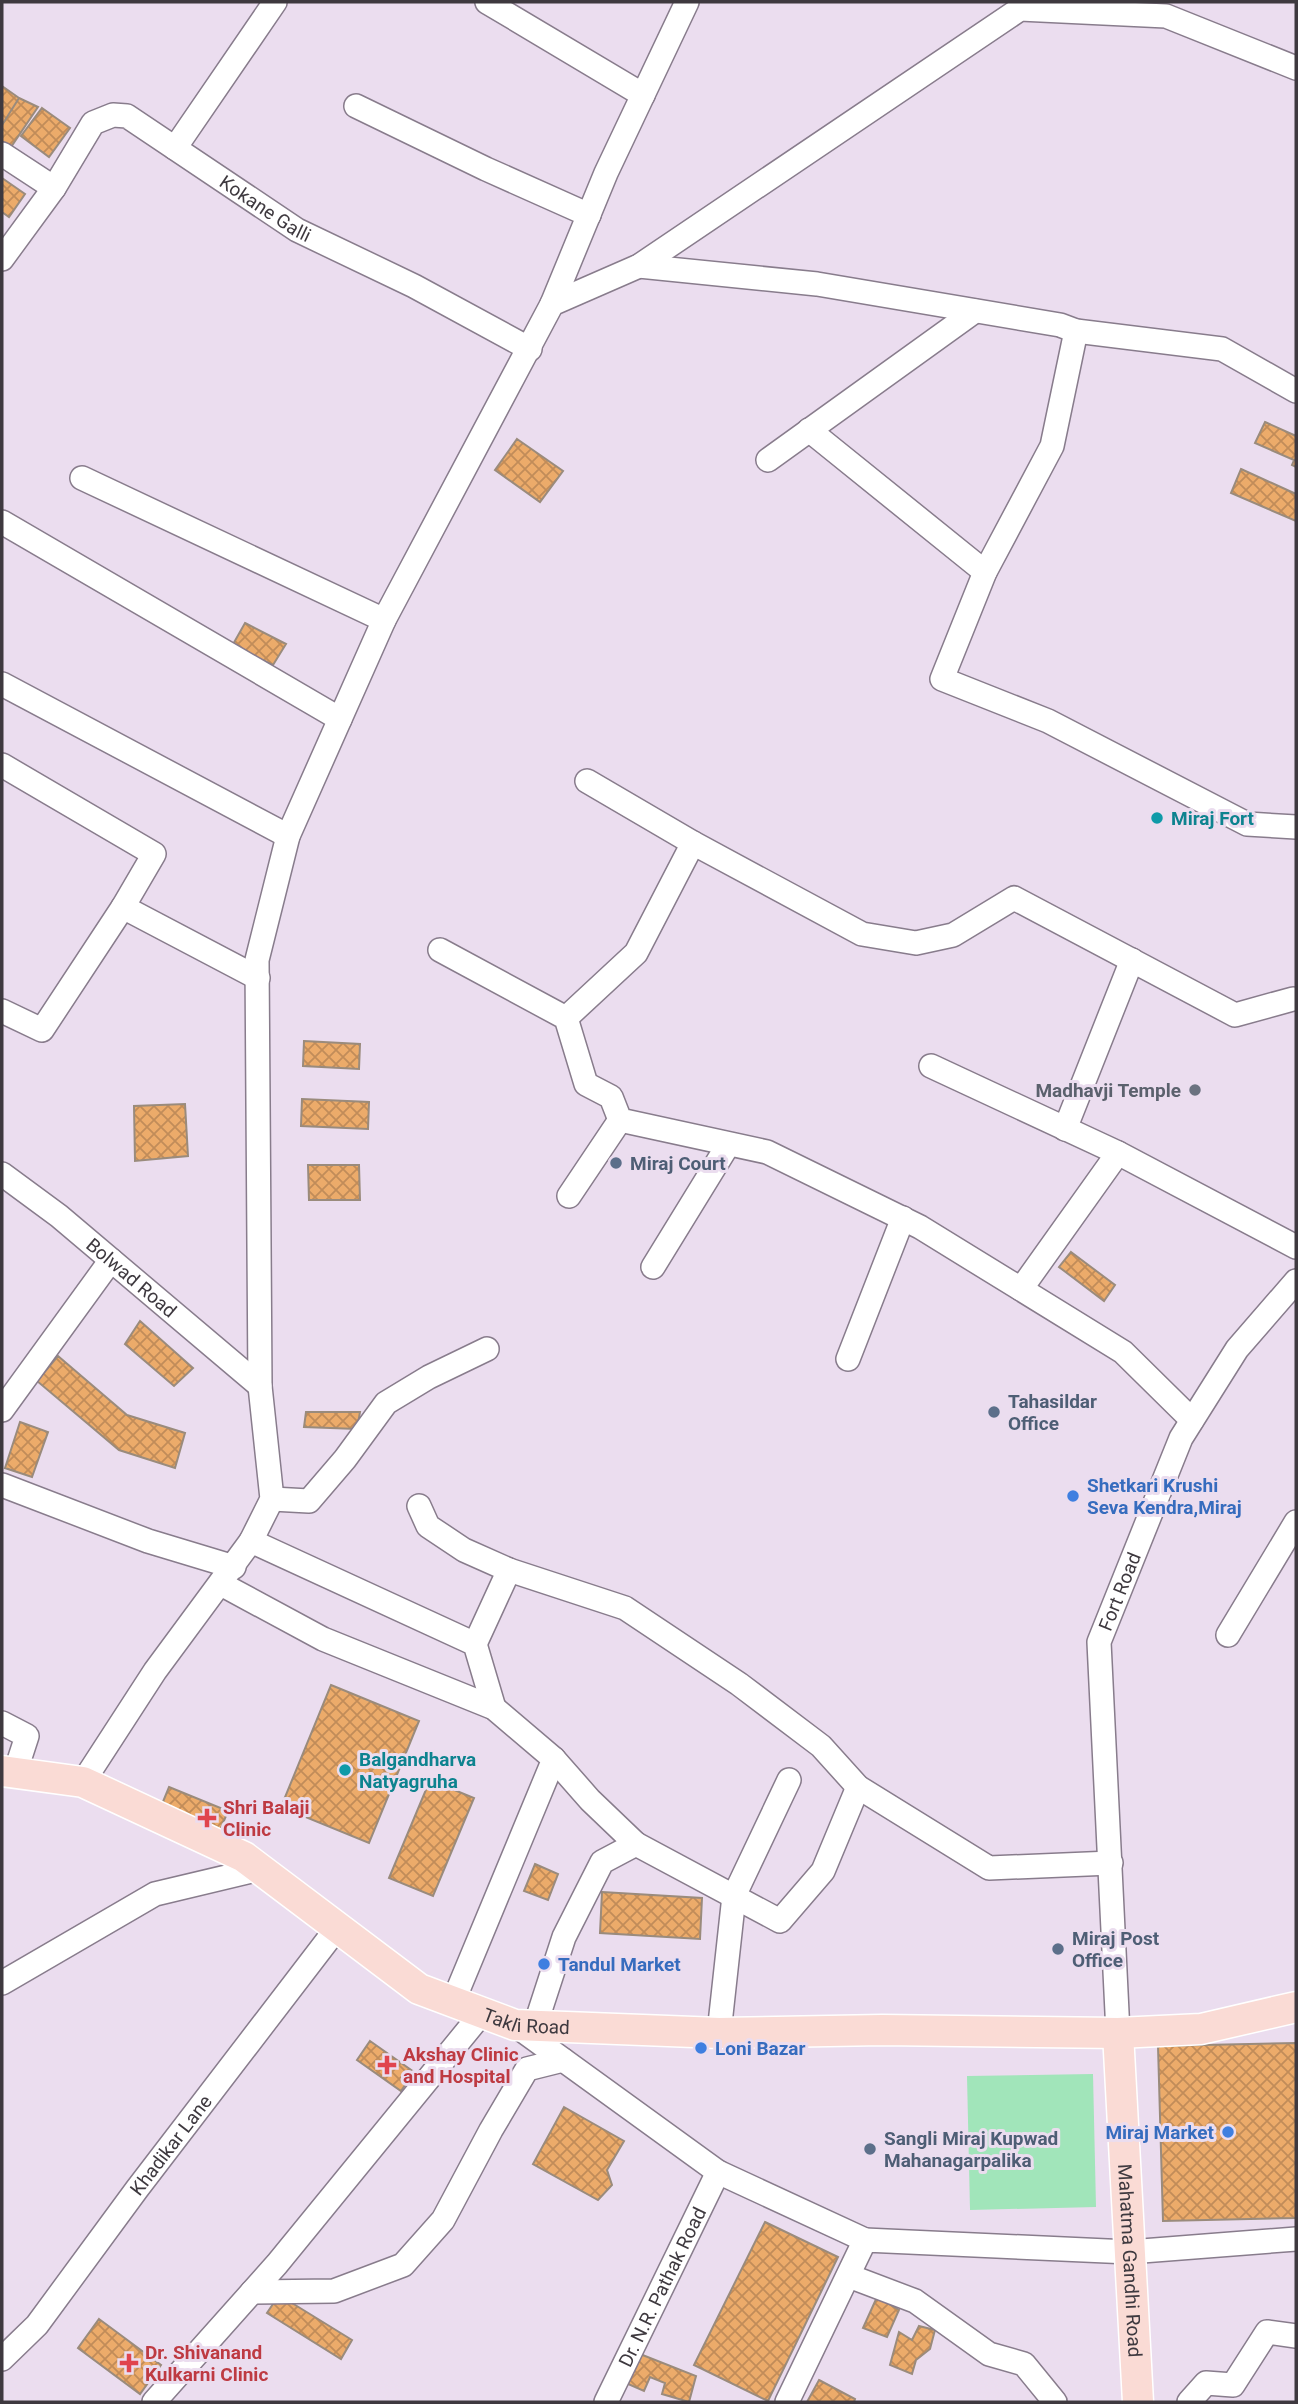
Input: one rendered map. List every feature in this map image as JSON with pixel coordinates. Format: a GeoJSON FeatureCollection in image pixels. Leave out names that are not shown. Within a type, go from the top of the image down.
{"type":"FeatureCollection","features":[{"type":"Feature","properties":{"kind":"main road","name":"Takli Road"},"geometry":{"type":"LineString","coordinates":[[8,1772],[83,1782],[244,1857],[419,1989],[525,2026],[719,2033],[1118,2032],[1201,2029],[1296,2007]]}},
{"type":"Feature","properties":{"kind":"main road","name":"Mahatma Gandhi Road"},"geometry":{"type":"LineString","coordinates":[[1118,2032],[1138,2402]]}},
{"type":"Feature","properties":{"kind":"street"},"geometry":{"type":"LineString","coordinates":[[175,148],[275,2]]}},
{"type":"Feature","properties":{"kind":"street"},"geometry":{"type":"LineString","coordinates":[[487,2],[504,8],[643,95]]}},
{"type":"Feature","properties":{"kind":"street"},"geometry":{"type":"LineString","coordinates":[[83,1782],[155,1671],[228,1576],[251,1541],[272,1499],[261,1386],[257,960],[288,836],[384,620],[552,304],[589,215],[687,2]]}},
{"type":"Feature","properties":{"kind":"street"},"geometry":{"type":"LineString","coordinates":[[552,304],[639,266],[1020,9],[1166,16],[1296,68]]}},
{"type":"Feature","properties":{"kind":"street"},"geometry":{"type":"LineString","coordinates":[[356,106],[589,215]]}},
{"type":"Feature","properties":{"kind":"street","name":"Kokane Galli"},"geometry":{"type":"LineString","coordinates":[[54,188],[93,123],[113,115],[127,116],[297,230],[414,286],[530,349]]}},
{"type":"Feature","properties":{"kind":"street"},"geometry":{"type":"LineString","coordinates":[[2,154],[54,188],[2,259]]}},
{"type":"Feature","properties":{"kind":"street"},"geometry":{"type":"LineString","coordinates":[[639,266],[817,284],[1060,325],[1076,331],[1222,349],[1296,391]]}},
{"type":"Feature","properties":{"kind":"street"},"geometry":{"type":"LineString","coordinates":[[768,460],[975,311]]}},
{"type":"Feature","properties":{"kind":"street"},"geometry":{"type":"LineString","coordinates":[[1076,331],[1052,446],[985,572],[942,679],[1048,721],[1247,824],[1296,827]]}},
{"type":"Feature","properties":{"kind":"street"},"geometry":{"type":"LineString","coordinates":[[809,430],[985,572]]}},
{"type":"Feature","properties":{"kind":"street"},"geometry":{"type":"LineString","coordinates":[[82,478],[384,620]]}},
{"type":"Feature","properties":{"kind":"street"},"geometry":{"type":"LineString","coordinates":[[2,522],[340,719]]}},
{"type":"Feature","properties":{"kind":"street"},"geometry":{"type":"LineString","coordinates":[[2,684],[288,836]]}},
{"type":"Feature","properties":{"kind":"street"},"geometry":{"type":"LineString","coordinates":[[2,765],[154,854],[124,907],[43,1030],[2,1010]]}},
{"type":"Feature","properties":{"kind":"street"},"geometry":{"type":"LineString","coordinates":[[587,780],[693,843],[862,934],[916,943],[953,935],[1014,898],[1236,1015],[1295,997]]}},
{"type":"Feature","properties":{"kind":"street"},"geometry":{"type":"LineString","coordinates":[[566,1018],[636,953],[693,843]]}},
{"type":"Feature","properties":{"kind":"street"},"geometry":{"type":"LineString","coordinates":[[124,907],[258,978]]}},
{"type":"Feature","properties":{"kind":"street"},"geometry":{"type":"LineString","coordinates":[[440,950],[566,1018],[586,1084],[611,1097],[621,1120]]}},
{"type":"Feature","properties":{"kind":"street"},"geometry":{"type":"LineString","coordinates":[[1065,1129],[1132,960]]}},
{"type":"Feature","properties":{"kind":"street"},"geometry":{"type":"LineString","coordinates":[[931,1066],[1118,1153],[1296,1247]]}},
{"type":"Feature","properties":{"kind":"street"},"geometry":{"type":"LineString","coordinates":[[621,1120],[767,1152],[903,1218],[1123,1352],[1192,1420]]}},
{"type":"Feature","properties":{"kind":"street"},"geometry":{"type":"LineString","coordinates":[[569,1196],[621,1120]]}},
{"type":"Feature","properties":{"kind":"street"},"geometry":{"type":"LineString","coordinates":[[653,1267],[729,1145]]}},
{"type":"Feature","properties":{"kind":"street"},"geometry":{"type":"LineString","coordinates":[[1021,1289],[1118,1153]]}},
{"type":"Feature","properties":{"kind":"street","name":"Bolwad Road"},"geometry":{"type":"LineString","coordinates":[[2,1174],[59,1216],[261,1386]]}},
{"type":"Feature","properties":{"kind":"street"},"geometry":{"type":"LineString","coordinates":[[848,1359],[903,1218]]}},
{"type":"Feature","properties":{"kind":"street"},"geometry":{"type":"LineString","coordinates":[[2,1410],[111,1260]]}},
{"type":"Feature","properties":{"kind":"street","name":"Fort Road"},"geometry":{"type":"LineString","coordinates":[[1118,2032],[1099,1642],[1181,1438],[1237,1349],[1296,1281]]}},
{"type":"Feature","properties":{"kind":"street"},"geometry":{"type":"LineString","coordinates":[[272,1499],[309,1501],[345,1459],[386,1403],[429,1377],[487,1349]]}},
{"type":"Feature","properties":{"kind":"street"},"geometry":{"type":"LineString","coordinates":[[2,1485],[148,1541],[228,1576],[323,1639],[495,1708],[554,1759],[590,1800],[636,1844],[780,1921],[823,1871],[858,1787]]}},
{"type":"Feature","properties":{"kind":"street"},"geometry":{"type":"LineString","coordinates":[[419,1506],[428,1526],[464,1550],[509,1570],[625,1608],[739,1684],[821,1746],[858,1787],[989,1868],[1111,1863]]}},
{"type":"Feature","properties":{"kind":"street"},"geometry":{"type":"LineString","coordinates":[[1228,1635],[1296,1522]]}},
{"type":"Feature","properties":{"kind":"street"},"geometry":{"type":"LineString","coordinates":[[251,1541],[475,1644]]}},
{"type":"Feature","properties":{"kind":"street"},"geometry":{"type":"LineString","coordinates":[[495,1708],[475,1644],[509,1570]]}},
{"type":"Feature","properties":{"kind":"street"},"geometry":{"type":"LineString","coordinates":[[2,1723],[27,1736],[8,1772]]}},
{"type":"Feature","properties":{"kind":"street"},"geometry":{"type":"LineString","coordinates":[[453,2002],[554,1759]]}},
{"type":"Feature","properties":{"kind":"street"},"geometry":{"type":"LineString","coordinates":[[719,2033],[734,1896],[789,1780]]}},
{"type":"Feature","properties":{"kind":"street"},"geometry":{"type":"LineString","coordinates":[[636,1844],[602,1862],[564,1937],[525,2026],[563,2060],[718,2172],[866,2240],[1129,2252],[1296,2239]]}},
{"type":"Feature","properties":{"kind":"street"},"geometry":{"type":"LineString","coordinates":[[2,1983],[155,1894],[260,1870]]}},
{"type":"Feature","properties":{"kind":"street","name":"Khadikar Lane"},"geometry":{"type":"LineString","coordinates":[[2,2359],[37,2325],[137,2189],[337,1928]]}},
{"type":"Feature","properties":{"kind":"street"},"geometry":{"type":"LineString","coordinates":[[156,2402],[253,2292],[482,2013]]}},
{"type":"Feature","properties":{"kind":"street"},"geometry":{"type":"LineString","coordinates":[[253,2292],[334,2291],[402,2265],[443,2220],[527,2068],[563,2060]]}},
{"type":"Feature","properties":{"kind":"street","name":"Dr. N.R. Pathak Road"},"geometry":{"type":"LineString","coordinates":[[606,2402],[718,2172]]}},
{"type":"Feature","properties":{"kind":"street"},"geometry":{"type":"LineString","coordinates":[[787,2402],[866,2240]]}},
{"type":"Feature","properties":{"kind":"street"},"geometry":{"type":"LineString","coordinates":[[849,2276],[915,2301],[989,2354],[1024,2364],[1055,2402]]}},
{"type":"Feature","properties":{"kind":"street"},"geometry":{"type":"LineString","coordinates":[[1189,2402],[1206,2383],[1233,2385],[1267,2332],[1296,2336]]}},
{"type":"Feature","properties":{"kind":"green space"},"geometry":{"type":"Polygon","coordinates":[[[1093,2074],[1096,2207],[970,2210],[967,2076],[1093,2074]]]}},
{"type":"Feature","properties":{"kind":"building"},"geometry":{"type":"Polygon","coordinates":[[[2,86],[19,98],[2,125],[2,86]]]}},
{"type":"Feature","properties":{"kind":"building"},"geometry":{"type":"Polygon","coordinates":[[[19,98],[38,107],[11,147],[2,141],[2,125],[19,98]]]}},
{"type":"Feature","properties":{"kind":"building"},"geometry":{"type":"Polygon","coordinates":[[[42,108],[70,128],[49,157],[21,136],[42,108]]]}},
{"type":"Feature","properties":{"kind":"building"},"geometry":{"type":"Polygon","coordinates":[[[2,178],[25,194],[9,217],[2,212],[2,178]]]}},
{"type":"Feature","properties":{"kind":"building"},"geometry":{"type":"Polygon","coordinates":[[[1265,422],[1296,436],[1296,467],[1292,465],[1294,460],[1255,443],[1265,422]]]}},
{"type":"Feature","properties":{"kind":"building"},"geometry":{"type":"Polygon","coordinates":[[[517,439],[563,471],[540,502],[495,470],[517,439]]]}},
{"type":"Feature","properties":{"kind":"building"},"geometry":{"type":"Polygon","coordinates":[[[1241,469],[1296,494],[1296,521],[1231,493],[1241,469]]]}},
{"type":"Feature","properties":{"kind":"building"},"geometry":{"type":"Polygon","coordinates":[[[245,623],[286,644],[273,665],[232,646],[245,623]]]}},
{"type":"Feature","properties":{"kind":"building"},"geometry":{"type":"Polygon","coordinates":[[[304,1041],[360,1044],[359,1069],[303,1066],[304,1041]]]}},
{"type":"Feature","properties":{"kind":"building"},"geometry":{"type":"Polygon","coordinates":[[[302,1099],[369,1102],[368,1129],[301,1126],[302,1099]]]}},
{"type":"Feature","properties":{"kind":"building"},"geometry":{"type":"Polygon","coordinates":[[[185,1104],[188,1156],[135,1161],[134,1106],[185,1104]]]}},
{"type":"Feature","properties":{"kind":"building"},"geometry":{"type":"Polygon","coordinates":[[[308,1165],[359,1165],[360,1200],[309,1200],[308,1165]]]}},
{"type":"Feature","properties":{"kind":"building"},"geometry":{"type":"Polygon","coordinates":[[[1071,1252],[1115,1285],[1104,1301],[1059,1267],[1071,1252]]]}},
{"type":"Feature","properties":{"kind":"building"},"geometry":{"type":"Polygon","coordinates":[[[140,1321],[193,1368],[174,1386],[125,1344],[140,1321]]]}},
{"type":"Feature","properties":{"kind":"building"},"geometry":{"type":"Polygon","coordinates":[[[58,1356],[127,1415],[185,1433],[175,1468],[119,1450],[37,1381],[58,1356]]]}},
{"type":"Feature","properties":{"kind":"building"},"geometry":{"type":"Polygon","coordinates":[[[306,1412],[360,1412],[357,1429],[304,1427],[306,1412]]]}},
{"type":"Feature","properties":{"kind":"building"},"geometry":{"type":"Polygon","coordinates":[[[20,1422],[48,1432],[32,1477],[5,1468],[20,1422]]]}},
{"type":"Feature","properties":{"kind":"building"},"geometry":{"type":"Polygon","coordinates":[[[331,1685],[419,1721],[369,1843],[281,1807],[331,1685]]]}},
{"type":"Feature","properties":{"kind":"building"},"geometry":{"type":"Polygon","coordinates":[[[430,1780],[474,1798],[433,1896],[389,1878],[430,1780]]]}},
{"type":"Feature","properties":{"kind":"building"},"geometry":{"type":"Polygon","coordinates":[[[169,1787],[228,1811],[219,1833],[160,1809],[169,1787]]]}},
{"type":"Feature","properties":{"kind":"building"},"geometry":{"type":"Polygon","coordinates":[[[535,1864],[558,1874],[548,1900],[524,1891],[535,1864]]]}},
{"type":"Feature","properties":{"kind":"building"},"geometry":{"type":"Polygon","coordinates":[[[602,1892],[702,1898],[700,1939],[600,1933],[602,1892]]]}},
{"type":"Feature","properties":{"kind":"building"},"geometry":{"type":"Polygon","coordinates":[[[370,2041],[414,2072],[401,2091],[357,2060],[370,2041]]]}},
{"type":"Feature","properties":{"kind":"building","name":"Miraj Market"},"geometry":{"type":"Polygon","coordinates":[[[1296,2043],[1296,2218],[1163,2221],[1158,2046],[1296,2043]]]}},
{"type":"Feature","properties":{"kind":"building"},"geometry":{"type":"Polygon","coordinates":[[[564,2107],[624,2141],[607,2170],[612,2185],[598,2200],[533,2164],[564,2107]]]}},
{"type":"Feature","properties":{"kind":"building"},"geometry":{"type":"Polygon","coordinates":[[[765,2222],[838,2257],[768,2401],[694,2365],[765,2222]]]}},
{"type":"Feature","properties":{"kind":"building"},"geometry":{"type":"Polygon","coordinates":[[[279,2295],[352,2340],[341,2359],[267,2313],[279,2295]]]}},
{"type":"Feature","properties":{"kind":"building"},"geometry":{"type":"Polygon","coordinates":[[[877,2297],[899,2310],[887,2337],[863,2328],[877,2297]]]}},
{"type":"Feature","properties":{"kind":"building"},"geometry":{"type":"Polygon","coordinates":[[[99,2319],[161,2365],[140,2394],[78,2348],[99,2319]]]}},
{"type":"Feature","properties":{"kind":"building"},"geometry":{"type":"Polygon","coordinates":[[[919,2326],[935,2330],[930,2349],[916,2360],[912,2374],[890,2365],[899,2332],[912,2340],[919,2326]]]}},
{"type":"Feature","properties":{"kind":"building"},"geometry":{"type":"Polygon","coordinates":[[[640,2354],[696,2376],[689,2402],[662,2394],[665,2383],[650,2377],[644,2391],[628,2384],[640,2354]]]}},
{"type":"Feature","properties":{"kind":"building"},"geometry":{"type":"Polygon","coordinates":[[[819,2380],[855,2399],[854,2402],[807,2402],[819,2380]]]}},
{"type":"Feature","properties":{"kind":"place","name":"Miraj Fort"},"geometry":{"type":"Point","coordinates":[1157,818]}},
{"type":"Feature","properties":{"kind":"place","name":"Madhavji Temple"},"geometry":{"type":"Point","coordinates":[1195,1090]}},
{"type":"Feature","properties":{"kind":"place","name":"Miraj Court"},"geometry":{"type":"Point","coordinates":[616,1163]}},
{"type":"Feature","properties":{"kind":"place","name":"Tahasildar Office"},"geometry":{"type":"Point","coordinates":[994,1412]}},
{"type":"Feature","properties":{"kind":"place","name":"Shetkari Krushi Seva Kendra,Miraj"},"geometry":{"type":"Point","coordinates":[1073,1496]}},
{"type":"Feature","properties":{"kind":"place","name":"Balgandharva Natyagruha"},"geometry":{"type":"Point","coordinates":[345,1770]}},
{"type":"Feature","properties":{"kind":"place","name":"Shri Balaji Clinic"},"geometry":{"type":"Point","coordinates":[207,1818]}},
{"type":"Feature","properties":{"kind":"place","name":"Miraj Post Office"},"geometry":{"type":"Point","coordinates":[1058,1949]}},
{"type":"Feature","properties":{"kind":"place","name":"Tandul Market"},"geometry":{"type":"Point","coordinates":[544,1964]}},
{"type":"Feature","properties":{"kind":"place","name":"Loni Bazar"},"geometry":{"type":"Point","coordinates":[701,2048]}},
{"type":"Feature","properties":{"kind":"place","name":"Akshay Clinic and Hospital"},"geometry":{"type":"Point","coordinates":[387,2065]}},
{"type":"Feature","properties":{"kind":"place","name":"Miraj Market"},"geometry":{"type":"Point","coordinates":[1228,2132]}},
{"type":"Feature","properties":{"kind":"place","name":"Sangli Miraj Kupwad Mahanagarpalika"},"geometry":{"type":"Point","coordinates":[870,2149]}},
{"type":"Feature","properties":{"kind":"place","name":"Dr. Shivanand Kulkarni Clinic"},"geometry":{"type":"Point","coordinates":[129,2363]}}]}
